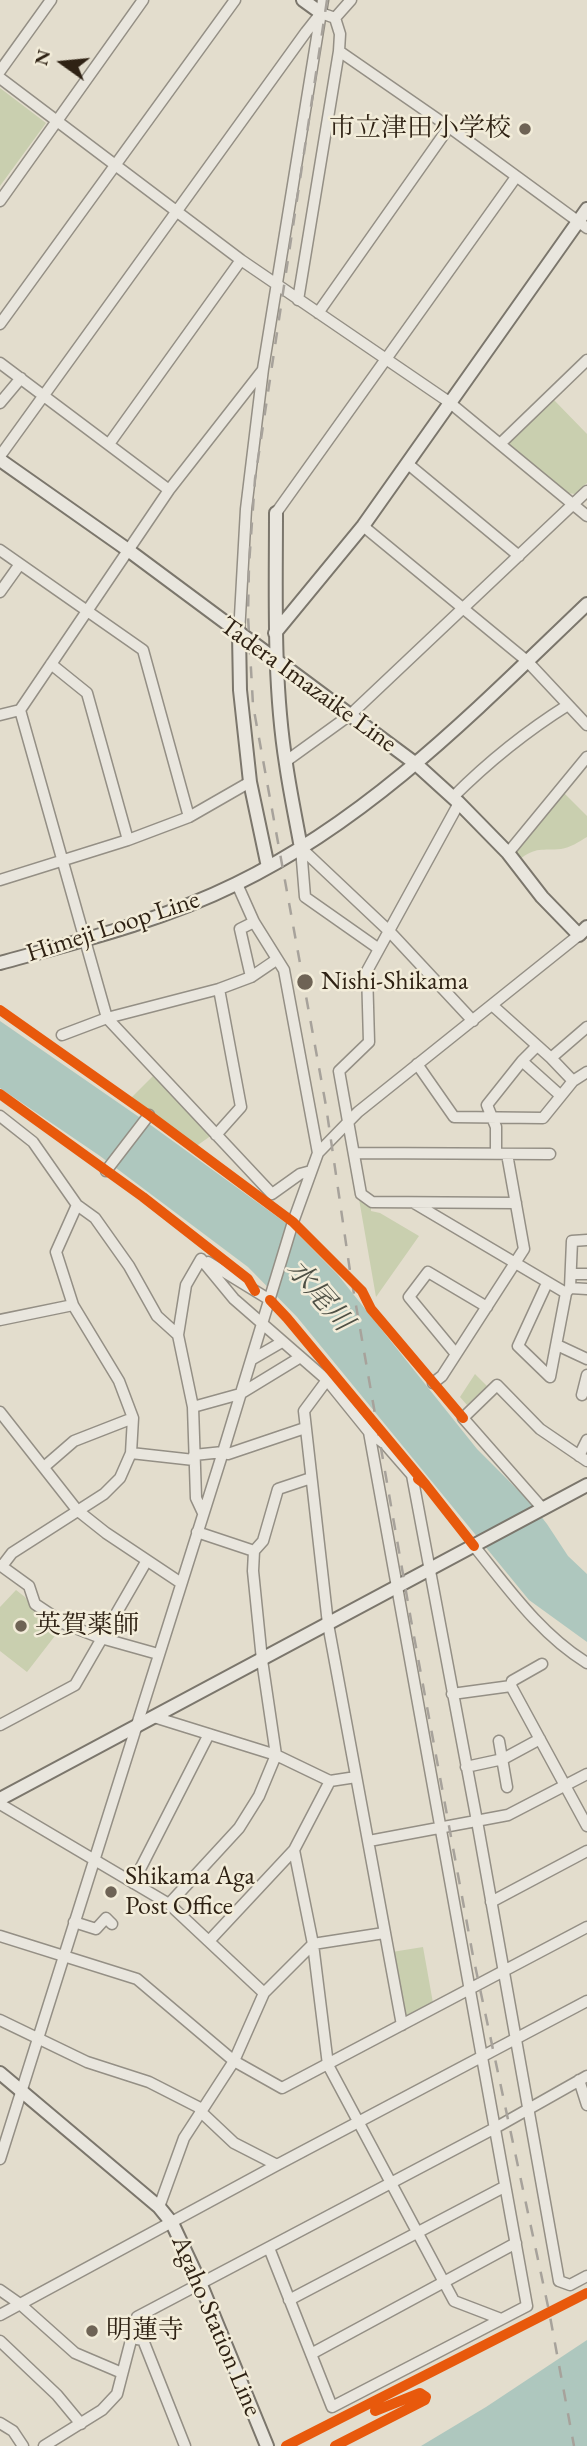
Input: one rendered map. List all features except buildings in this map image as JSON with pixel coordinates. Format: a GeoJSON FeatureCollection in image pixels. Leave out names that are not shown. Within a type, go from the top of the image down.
{"type":"FeatureCollection","features":[{"type":"Feature","properties":{"kind":"main road"},"geometry":{"type":"LineString","coordinates":[[303,0],[322,7]]}},
{"type":"Feature","properties":{"kind":"main road"},"geometry":{"type":"LineString","coordinates":[[275,633],[363,526],[449,402],[582,224],[587,209]]}},
{"type":"Feature","properties":{"kind":"main road","name":"Tadera Imazaike Line"},"geometry":{"type":"LineString","coordinates":[[0,458],[416,764],[508,853],[542,897],[583,931]]}},
{"type":"Feature","properties":{"kind":"main road"},"geometry":{"type":"LineString","coordinates":[[276,513],[275,633],[285,762],[301,848]]}},
{"type":"Feature","properties":{"kind":"main road","name":"Himeji Loop Line"},"geometry":{"type":"LineString","coordinates":[[0,963],[158,918],[237,884],[301,848],[360,808],[416,764],[587,604]]}},
{"type":"Feature","properties":{"kind":"main road"},"geometry":{"type":"LineString","coordinates":[[239,634],[240,690],[250,782],[268,867]]}},
{"type":"Feature","properties":{"kind":"main road"},"geometry":{"type":"LineString","coordinates":[[1,1798],[587,1485]]}},
{"type":"Feature","properties":{"kind":"main road","name":"Agaho Station Line"},"geometry":{"type":"LineString","coordinates":[[0,2073],[159,2207],[172,2223],[201,2285],[267,2446]]}},
{"type":"Feature","properties":{"kind":"street"},"geometry":{"type":"LineString","coordinates":[[0,71],[51,0]]}},
{"type":"Feature","properties":{"kind":"street"},"geometry":{"type":"LineString","coordinates":[[0,201],[143,0]]}},
{"type":"Feature","properties":{"kind":"street"},"geometry":{"type":"LineString","coordinates":[[0,324],[235,0]]}},
{"type":"Feature","properties":{"kind":"street"},"geometry":{"type":"LineString","coordinates":[[335,18],[351,0]]}},
{"type":"Feature","properties":{"kind":"street"},"geometry":{"type":"LineString","coordinates":[[298,300],[340,34],[335,18],[322,7]]}},
{"type":"Feature","properties":{"kind":"street"},"geometry":{"type":"LineString","coordinates":[[0,458],[322,7]]}},
{"type":"Feature","properties":{"kind":"street"},"geometry":{"type":"LineString","coordinates":[[239,634],[246,509],[263,369],[322,7]]}},
{"type":"Feature","properties":{"kind":"street"},"geometry":{"type":"LineString","coordinates":[[338,51],[449,127],[582,224]]}},
{"type":"Feature","properties":{"kind":"street"},"geometry":{"type":"LineString","coordinates":[[0,78],[241,260],[449,402],[587,516]]}},
{"type":"Feature","properties":{"kind":"street"},"geometry":{"type":"LineString","coordinates":[[318,313],[449,127]]}},
{"type":"Feature","properties":{"kind":"street"},"geometry":{"type":"LineString","coordinates":[[276,513],[516,177]]}},
{"type":"Feature","properties":{"kind":"street"},"geometry":{"type":"LineString","coordinates":[[108,444],[241,260]]}},
{"type":"Feature","properties":{"kind":"street"},"geometry":{"type":"LineString","coordinates":[[501,443],[587,360]]}},
{"type":"Feature","properties":{"kind":"street"},"geometry":{"type":"LineString","coordinates":[[0,363],[169,490]]}},
{"type":"Feature","properties":{"kind":"street"},"geometry":{"type":"LineString","coordinates":[[0,715],[20,710],[169,490],[263,369]]}},
{"type":"Feature","properties":{"kind":"street"},"geometry":{"type":"LineString","coordinates":[[0,404],[21,378]]}},
{"type":"Feature","properties":{"kind":"street"},"geometry":{"type":"LineString","coordinates":[[408,464],[519,556]]}},
{"type":"Feature","properties":{"kind":"street"},"geometry":{"type":"LineString","coordinates":[[285,762],[350,715],[587,491]]}},
{"type":"Feature","properties":{"kind":"street"},"geometry":{"type":"LineString","coordinates":[[363,526],[527,661],[587,725]]}},
{"type":"Feature","properties":{"kind":"street"},"geometry":{"type":"LineString","coordinates":[[0,550],[143,650],[189,817]]}},
{"type":"Feature","properties":{"kind":"street"},"geometry":{"type":"LineString","coordinates":[[0,592],[20,564]]}},
{"type":"Feature","properties":{"kind":"street"},"geometry":{"type":"LineString","coordinates":[[51,664],[87,693],[128,839]]}},
{"type":"Feature","properties":{"kind":"street"},"geometry":{"type":"LineString","coordinates":[[516,1203],[372,1202],[361,1194],[339,1071],[369,1042],[367,971],[390,932],[456,800],[485,765],[528,730],[568,705]]}},
{"type":"Feature","properties":{"kind":"street"},"geometry":{"type":"LineString","coordinates":[[20,710],[107,1018],[272,1194],[300,1174],[311,1171]]}},
{"type":"Feature","properties":{"kind":"street"},"geometry":{"type":"LineString","coordinates":[[508,853],[587,757]]}},
{"type":"Feature","properties":{"kind":"street"},"geometry":{"type":"LineString","coordinates":[[0,880],[62,862],[189,817],[250,782]]}},
{"type":"Feature","properties":{"kind":"street"},"geometry":{"type":"LineString","coordinates":[[301,848],[390,932],[473,1021]]}},
{"type":"Feature","properties":{"kind":"street"},"geometry":{"type":"LineString","coordinates":[[301,848],[305,897],[379,949]]}},
{"type":"Feature","properties":{"kind":"street"},"geometry":{"type":"LineString","coordinates":[[237,884],[254,922],[284,970],[318,1153]]}},
{"type":"Feature","properties":{"kind":"street"},"geometry":{"type":"LineString","coordinates":[[251,977],[240,929],[254,922]]}},
{"type":"Feature","properties":{"kind":"street"},"geometry":{"type":"LineString","coordinates":[[0,2160],[293,1222],[318,1153],[347,1122],[583,931]]}},
{"type":"Feature","properties":{"kind":"street"},"geometry":{"type":"LineString","coordinates":[[62,1035],[107,1018],[219,989],[251,977],[276,960]]}},
{"type":"Feature","properties":{"kind":"street"},"geometry":{"type":"LineString","coordinates":[[216,1135],[241,1107],[219,989]]}},
{"type":"Feature","properties":{"kind":"street"},"geometry":{"type":"LineString","coordinates":[[492,1005],[573,1081]]}},
{"type":"Feature","properties":{"kind":"street"},"geometry":{"type":"LineString","coordinates":[[551,1058],[587,1027]]}},
{"type":"Feature","properties":{"kind":"street"},"geometry":{"type":"LineString","coordinates":[[433,1383],[442,1376],[524,1249],[516,1203],[496,1127],[487,1105],[536,1047]]}},
{"type":"Feature","properties":{"kind":"street"},"geometry":{"type":"LineString","coordinates":[[522,1061],[561,1096]]}},
{"type":"Feature","properties":{"kind":"street"},"geometry":{"type":"LineString","coordinates":[[418,1064],[454,1117],[543,1118],[573,1081],[587,1072]]}},
{"type":"Feature","properties":{"kind":"street"},"geometry":{"type":"LineString","coordinates":[[106,1171],[149,1115]]}},
{"type":"Feature","properties":{"kind":"street"},"geometry":{"type":"LineString","coordinates":[[0,1116],[33,1142],[77,1205],[95,1218],[129,1266],[157,1316],[178,1335]]}},
{"type":"Feature","properties":{"kind":"street"},"geometry":{"type":"LineString","coordinates":[[355,1153],[550,1154]]}},
{"type":"Feature","properties":{"kind":"street"},"geometry":{"type":"LineString","coordinates":[[414,1203],[547,1283],[568,1291],[587,1289]]}},
{"type":"Feature","properties":{"kind":"street"},"geometry":{"type":"LineString","coordinates":[[0,1580],[12,1553],[104,1494],[120,1478],[131,1453],[133,1419],[119,1381],[73,1305],[56,1252],[77,1205]]}},
{"type":"Feature","properties":{"kind":"street"},"geometry":{"type":"LineString","coordinates":[[547,1283],[518,1346],[550,1377],[573,1274],[572,1241],[587,1240]]}},
{"type":"Feature","properties":{"kind":"street"},"geometry":{"type":"LineString","coordinates":[[201,1259],[270,1300]]}},
{"type":"Feature","properties":{"kind":"street"},"geometry":{"type":"LineString","coordinates":[[201,1259],[186,1285],[178,1335],[193,1407],[196,1498],[203,1513]]}},
{"type":"Feature","properties":{"kind":"street"},"geometry":{"type":"LineString","coordinates":[[201,1259],[234,1299],[327,1380],[369,1432],[385,1444],[412,1475],[559,2281],[570,2285],[587,2276]]}},
{"type":"Feature","properties":{"kind":"street"},"geometry":{"type":"LineString","coordinates":[[456,1354],[409,1297],[428,1272],[487,1307]]}},
{"type":"Feature","properties":{"kind":"street"},"geometry":{"type":"LineString","coordinates":[[573,1274],[587,1274]]}},
{"type":"Feature","properties":{"kind":"street"},"geometry":{"type":"LineString","coordinates":[[0,1320],[73,1305]]}},
{"type":"Feature","properties":{"kind":"street"},"geometry":{"type":"LineString","coordinates":[[251,1360],[282,1342]]}},
{"type":"Feature","properties":{"kind":"street"},"geometry":{"type":"LineString","coordinates":[[557,1345],[587,1359]]}},
{"type":"Feature","properties":{"kind":"street"},"geometry":{"type":"LineString","coordinates":[[193,1407],[240,1394],[299,1357]]}},
{"type":"Feature","properties":{"kind":"street"},"geometry":{"type":"LineString","coordinates":[[582,1395],[587,1375]]}},
{"type":"Feature","properties":{"kind":"street"},"geometry":{"type":"LineString","coordinates":[[327,1380],[304,1410],[305,1428],[328,1625],[402,2025]]}},
{"type":"Feature","properties":{"kind":"street"},"geometry":{"type":"LineString","coordinates":[[547,1507],[463,1418],[497,1385],[540,1429],[583,1458],[587,1440]]}},
{"type":"Feature","properties":{"kind":"street"},"geometry":{"type":"LineString","coordinates":[[0,1412],[77,1510],[146,1562],[181,1583]]}},
{"type":"Feature","properties":{"kind":"street"},"geometry":{"type":"LineString","coordinates":[[44,1468],[74,1441],[133,1419]]}},
{"type":"Feature","properties":{"kind":"street"},"geometry":{"type":"LineString","coordinates":[[131,1453],[194,1458],[223,1452],[228,1454],[305,1428]]}},
{"type":"Feature","properties":{"kind":"street"},"geometry":{"type":"LineString","coordinates":[[269,2248],[332,2407],[527,2305],[468,1991],[369,1432]]}},
{"type":"Feature","properties":{"kind":"street"},"geometry":{"type":"LineString","coordinates":[[169,1904],[239,1828],[259,1796],[276,1755],[262,1660],[253,1571],[254,1551],[263,1541],[278,1489],[311,1478]]}},
{"type":"Feature","properties":{"kind":"street"},"geometry":{"type":"LineString","coordinates":[[197,1532],[254,1551]]}},
{"type":"Feature","properties":{"kind":"street"},"geometry":{"type":"LineString","coordinates":[[474,1546],[536,1623],[565,1650],[587,1663]]}},
{"type":"Feature","properties":{"kind":"street"},"geometry":{"type":"LineString","coordinates":[[0,1725],[75,1685],[146,1562]]}},
{"type":"Feature","properties":{"kind":"street"},"geometry":{"type":"LineString","coordinates":[[4,1567],[29,1586],[35,1604],[65,1624],[159,1654]]}},
{"type":"Feature","properties":{"kind":"street"},"geometry":{"type":"LineString","coordinates":[[542,1664],[512,1681],[511,1686],[587,1826]]}},
{"type":"Feature","properties":{"kind":"street"},"geometry":{"type":"LineString","coordinates":[[452,1694],[511,1686]]}},
{"type":"Feature","properties":{"kind":"street"},"geometry":{"type":"LineString","coordinates":[[154,1717],[276,1755],[330,1781],[356,1777]]}},
{"type":"Feature","properties":{"kind":"street"},"geometry":{"type":"LineString","coordinates":[[133,1883],[209,1734]]}},
{"type":"Feature","properties":{"kind":"street"},"geometry":{"type":"LineString","coordinates":[[466,1767],[503,1759],[540,1739]]}},
{"type":"Feature","properties":{"kind":"street"},"geometry":{"type":"LineString","coordinates":[[499,1741],[507,1787]]}},
{"type":"Feature","properties":{"kind":"street"},"geometry":{"type":"LineString","coordinates":[[369,1841],[508,1815],[587,1774]]}},
{"type":"Feature","properties":{"kind":"street"},"geometry":{"type":"LineString","coordinates":[[209,1941],[294,1850],[330,1781]]}},
{"type":"Feature","properties":{"kind":"street"},"geometry":{"type":"LineString","coordinates":[[1,1798],[169,1904],[264,1993]]}},
{"type":"Feature","properties":{"kind":"street"},"geometry":{"type":"LineString","coordinates":[[294,1850],[313,1944],[328,2065],[454,2301],[500,2319]]}},
{"type":"Feature","properties":{"kind":"street"},"geometry":{"type":"LineString","coordinates":[[491,1902],[587,1851]]}},
{"type":"Feature","properties":{"kind":"street"},"geometry":{"type":"LineString","coordinates":[[74,1922],[96,1929],[106,1918],[112,1924]]}},
{"type":"Feature","properties":{"kind":"street"},"geometry":{"type":"LineString","coordinates":[[0,1936],[137,1979],[234,2061],[282,2088],[587,1927]]}},
{"type":"Feature","properties":{"kind":"street"},"geometry":{"type":"LineString","coordinates":[[159,2207],[184,2138],[234,2061],[264,1993],[313,1944],[384,1933]]}},
{"type":"Feature","properties":{"kind":"street"},"geometry":{"type":"LineString","coordinates":[[0,2315],[587,2001]]}},
{"type":"Feature","properties":{"kind":"street"},"geometry":{"type":"LineString","coordinates":[[0,2020],[87,2062],[149,2082],[201,2110],[234,2143],[277,2165]]}},
{"type":"Feature","properties":{"kind":"street"},"geometry":{"type":"LineString","coordinates":[[44,2446],[102,2410],[117,2394],[137,2317],[495,2128],[583,2078],[587,2105]]}},
{"type":"Feature","properties":{"kind":"street"},"geometry":{"type":"LineString","coordinates":[[289,2300],[504,2187]]}},
{"type":"Feature","properties":{"kind":"street"},"geometry":{"type":"LineString","coordinates":[[310,2354],[516,2243]]}},
{"type":"Feature","properties":{"kind":"street"},"geometry":{"type":"LineString","coordinates":[[0,2290],[20,2304],[75,2353],[122,2372]]}},
{"type":"Feature","properties":{"kind":"street"},"geometry":{"type":"LineString","coordinates":[[132,2338],[143,2340],[185,2446]]}},
{"type":"Feature","properties":{"kind":"street"},"geometry":{"type":"LineString","coordinates":[[0,2341],[57,2395],[81,2424]]}},
{"type":"Feature","properties":{"kind":"street"},"geometry":{"type":"LineString","coordinates":[[0,2423],[13,2431],[23,2446]]}},
{"type":"Feature","properties":{"kind":"green space"},"geometry":{"type":"Polygon","coordinates":[[[0,88],[46,123],[0,186],[0,88]]]}},
{"type":"Feature","properties":{"kind":"green space"},"geometry":{"type":"Polygon","coordinates":[[[554,400],[587,434],[587,483],[575,494],[567,493],[510,446],[510,440],[554,400]]]}},
{"type":"Feature","properties":{"kind":"green space"},"geometry":{"type":"Polygon","coordinates":[[[564,793],[587,816],[587,837],[561,849],[535,851],[519,860],[515,854],[564,793]]]}},
{"type":"Feature","properties":{"kind":"green space"},"geometry":{"type":"Polygon","coordinates":[[[153,1076],[212,1135],[195,1147],[131,1098],[153,1076]]]}},
{"type":"Feature","properties":{"kind":"green space"},"geometry":{"type":"Polygon","coordinates":[[[359,1199],[371,1205],[371,1211],[380,1213],[419,1236],[376,1297],[359,1199]]]}},
{"type":"Feature","properties":{"kind":"green space"},"geometry":{"type":"Polygon","coordinates":[[[475,1374],[487,1386],[467,1405],[460,1397],[475,1374]]]}},
{"type":"Feature","properties":{"kind":"green space"},"geometry":{"type":"Polygon","coordinates":[[[16,1590],[33,1609],[61,1628],[27,1672],[0,1651],[0,1607],[16,1590]]]}},
{"type":"Feature","properties":{"kind":"green space"},"geometry":{"type":"Polygon","coordinates":[[[423,1947],[433,2003],[403,2019],[392,1952],[423,1947]]]}},
{"type":"Feature","properties":{"kind":"water","name":"水尾川"},"geometry":{"type":"Polygon","coordinates":[[[0,1021],[290,1226],[338,1275],[477,1449],[529,1501],[568,1556],[587,1574],[587,1642],[529,1600],[297,1317],[248,1267],[100,1156],[0,1088],[0,1021]]]}},
{"type":"Feature","properties":{"kind":"water"},"geometry":{"type":"Polygon","coordinates":[[[587,2340],[587,2446],[421,2446],[486,2407],[587,2340]]]}},
{"type":"Feature","properties":{"kind":"railway"},"geometry":{"type":"LineString","coordinates":[[327,0],[255,479],[248,616],[253,705],[326,1106],[350,1271],[411,1620],[473,1956],[549,2311],[574,2446]]}},
{"type":"Feature","properties":{"kind":"cycle path"},"geometry":{"type":"LineString","coordinates":[[0,1010],[149,1115],[293,1222],[362,1291],[371,1309],[463,1418]]}},
{"type":"Feature","properties":{"kind":"cycle path"},"geometry":{"type":"LineString","coordinates":[[0,1094],[143,1197],[248,1279],[255,1291]]}},
{"type":"Feature","properties":{"kind":"cycle path"},"geometry":{"type":"LineString","coordinates":[[270,1300],[426,1485]]}},
{"type":"Feature","properties":{"kind":"cycle path"},"geometry":{"type":"LineString","coordinates":[[418,1479],[426,1485],[474,1546]]}},
{"type":"Feature","properties":{"kind":"cycle path"},"geometry":{"type":"LineString","coordinates":[[286,2446],[587,2293]]}},
{"type":"Feature","properties":{"kind":"cycle path"},"geometry":{"type":"LineString","coordinates":[[335,2446],[425,2400],[426,2397],[420,2393],[375,2411]]}},
{"type":"Feature","properties":{"kind":"place","name":"市立津田小学校"},"geometry":{"type":"Point","coordinates":[525,129]}},
{"type":"Feature","properties":{"kind":"place","name":"Nishi-Shikama"},"geometry":{"type":"Point","coordinates":[305,982]}},
{"type":"Feature","properties":{"kind":"place","name":"英賀薬師"},"geometry":{"type":"Point","coordinates":[21,1626]}},
{"type":"Feature","properties":{"kind":"place","name":"Shikama Aga Post Office"},"geometry":{"type":"Point","coordinates":[111,1892]}},
{"type":"Feature","properties":{"kind":"place","name":"明蓮寺"},"geometry":{"type":"Point","coordinates":[92,2331]}}]}
